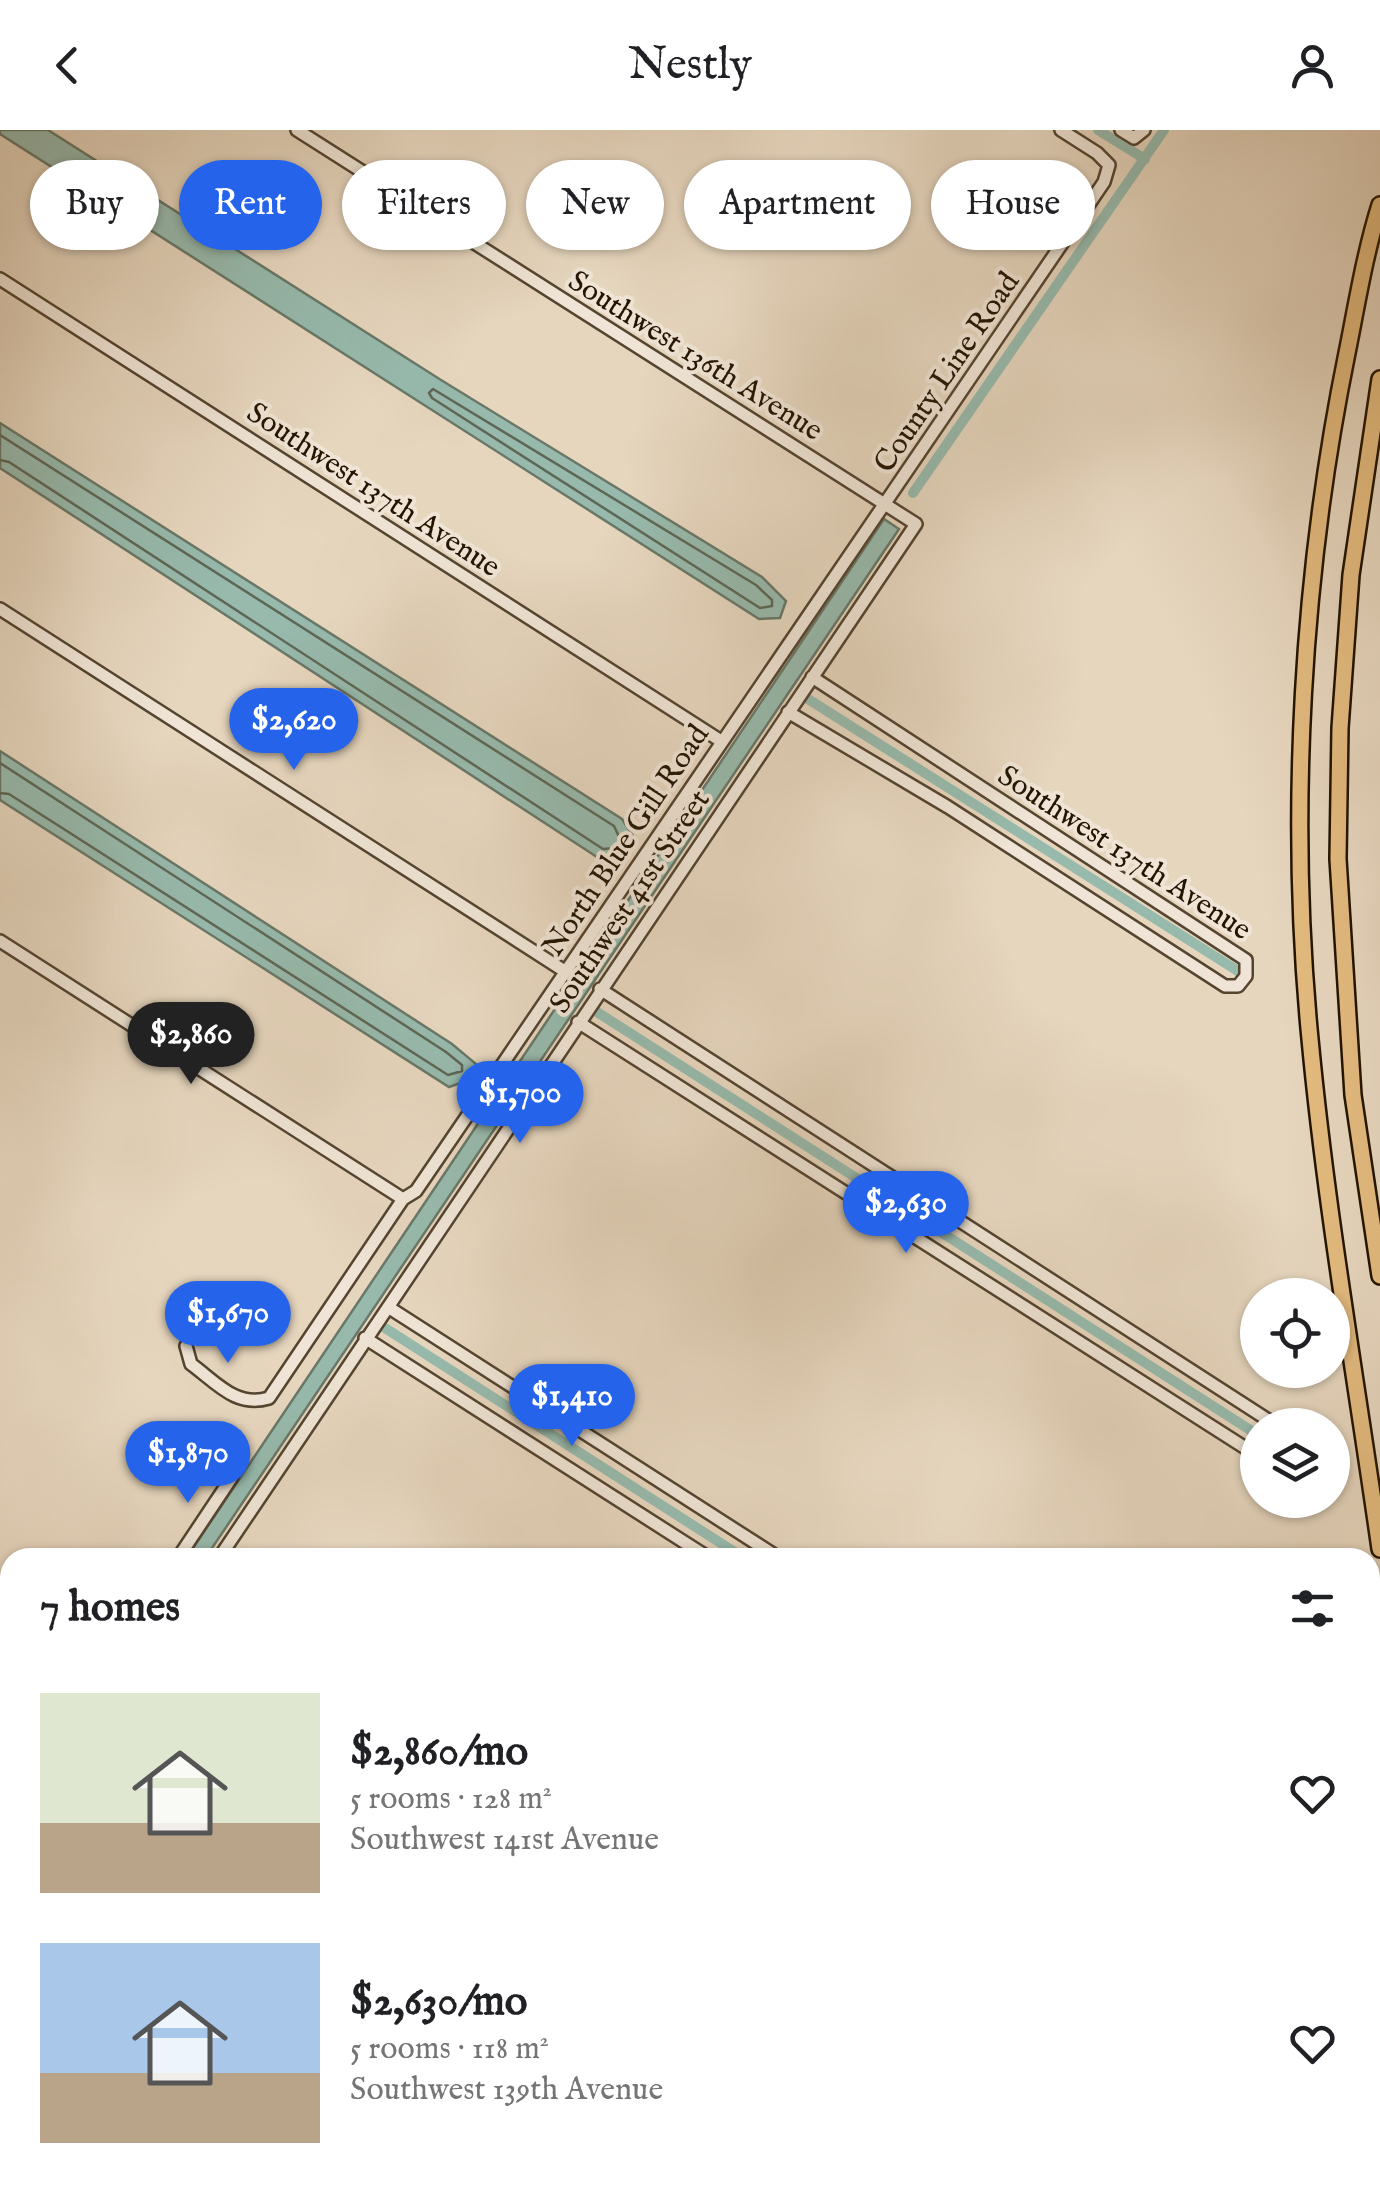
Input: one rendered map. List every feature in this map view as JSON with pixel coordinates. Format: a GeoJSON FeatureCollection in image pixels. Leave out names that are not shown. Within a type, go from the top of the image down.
{"type":"FeatureCollection","features":[{"type":"Feature","properties":{"kind":"highway"},"geometry":{"type":"LineString","coordinates":[[1380,205],[1330,436],[1312,604],[1301,775],[1302,908],[1310,1035],[1380,1548]]}},
{"type":"Feature","properties":{"kind":"highway"},"geometry":{"type":"LineString","coordinates":[[1380,379],[1351,575],[1340,728],[1338,859],[1353,1095],[1380,1276]]}},
{"type":"Feature","properties":{"kind":"street","name":"Southwest 136th Avenue"},"geometry":{"type":"LineString","coordinates":[[297,130],[916,524]]}},
{"type":"Feature","properties":{"kind":"street","name":"County Line Road"},"geometry":{"type":"LineString","coordinates":[[884,504],[1104,182],[1109,165],[1061,130]]}},
{"type":"Feature","properties":{"kind":"street"},"geometry":{"type":"LineString","coordinates":[[1121,130],[1139,134]]}},
{"type":"Feature","properties":{"kind":"street","name":"Southwest 137th Avenue"},"geometry":{"type":"LineString","coordinates":[[0,279],[722,742]]}},
{"type":"Feature","properties":{"kind":"street","name":"North Blue Gill Road"},"geometry":{"type":"LineString","coordinates":[[186,1346],[190,1364],[239,1399],[253,1403],[269,1398],[404,1199],[416,1191],[884,504]]}},
{"type":"Feature","properties":{"kind":"street","name":"Southwest 41st Street"},"geometry":{"type":"LineString","coordinates":[[226,1548],[916,524]]}},
{"type":"Feature","properties":{"kind":"street"},"geometry":{"type":"LineString","coordinates":[[0,610],[566,972]]}},
{"type":"Feature","properties":{"kind":"street","name":"Southwest 137th Avenue"},"geometry":{"type":"LineString","coordinates":[[788,712],[948,807],[1224,986],[1238,986],[1246,976],[1246,960],[812,677]]}},
{"type":"Feature","properties":{"kind":"street"},"geometry":{"type":"LineString","coordinates":[[0,941],[404,1199]]}},
{"type":"Feature","properties":{"kind":"street"},"geometry":{"type":"LineString","coordinates":[[600,989],[1250,1408]]}},
{"type":"Feature","properties":{"kind":"street"},"geometry":{"type":"LineString","coordinates":[[578,1022],[1240,1445]]}},
{"type":"Feature","properties":{"kind":"street"},"geometry":{"type":"LineString","coordinates":[[388,1307],[762,1548]]}},
{"type":"Feature","properties":{"kind":"street"},"geometry":{"type":"LineString","coordinates":[[365,1338],[692,1548]]}},
{"type":"Feature","properties":{"kind":"street"},"geometry":{"type":"LineString","coordinates":[[185,1548],[232,1477]]}},
{"type":"Feature","properties":{"kind":"water"},"geometry":{"type":"Polygon","coordinates":[[[0,130],[48,130],[95,160],[41,160],[0,134],[0,130]]]}},
{"type":"Feature","properties":{"kind":"water"},"geometry":{"type":"Polygon","coordinates":[[[159,201],[179,213],[179,248],[159,236],[159,201]]]}},
{"type":"Feature","properties":{"kind":"water"},"geometry":{"type":"Polygon","coordinates":[[[182,250],[237,250],[762,577],[786,601],[780,618],[759,619],[182,250]]]}},
{"type":"Feature","properties":{"kind":"water"},"geometry":{"type":"Polygon","coordinates":[[[0,423],[622,819],[635,839],[623,856],[603,861],[0,468],[0,423]]]}},
{"type":"Feature","properties":{"kind":"water"},"geometry":{"type":"Polygon","coordinates":[[[884,519],[899,529],[212,1548],[193,1548],[884,519]]]}},
{"type":"Feature","properties":{"kind":"water"},"geometry":{"type":"Polygon","coordinates":[[[0,751],[452,1044],[476,1064],[469,1080],[449,1087],[0,800],[0,751]]]}},
{"type":"Feature","properties":{"kind":"waterway"},"geometry":{"type":"LineString","coordinates":[[1098,130],[1145,159]]}},
{"type":"Feature","properties":{"kind":"waterway"},"geometry":{"type":"LineString","coordinates":[[913,493],[1164,130]]}},
{"type":"Feature","properties":{"kind":"waterway"},"geometry":{"type":"LineString","coordinates":[[808,699],[1241,973]]}},
{"type":"Feature","properties":{"kind":"waterway"},"geometry":{"type":"LineString","coordinates":[[597,1012],[1240,1423]]}},
{"type":"Feature","properties":{"kind":"waterway"},"geometry":{"type":"LineString","coordinates":[[385,1328],[728,1548]]}}]}
